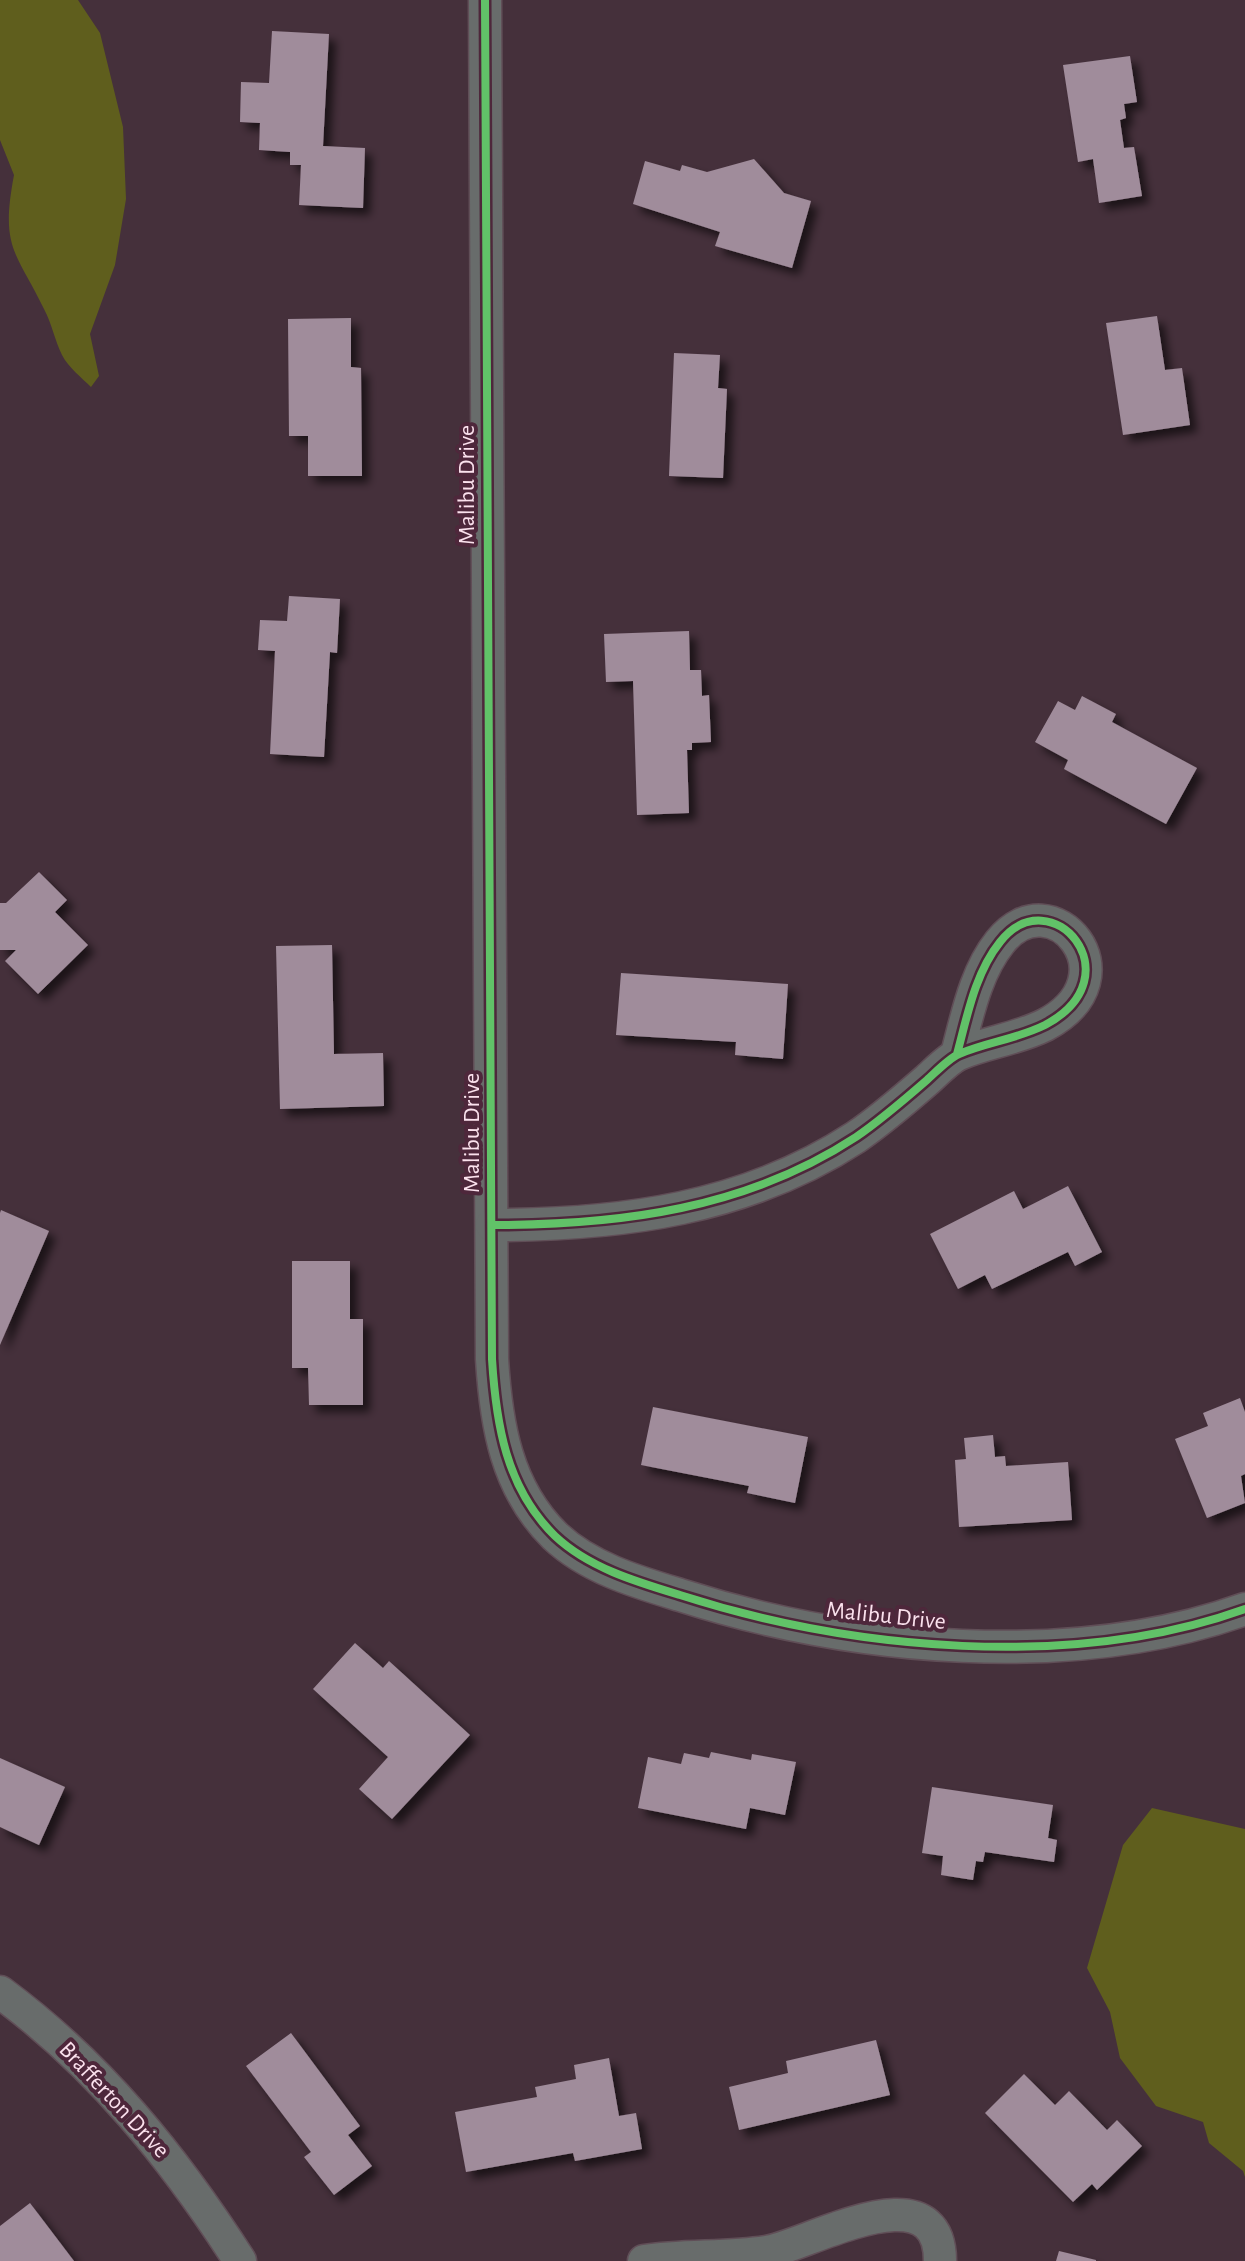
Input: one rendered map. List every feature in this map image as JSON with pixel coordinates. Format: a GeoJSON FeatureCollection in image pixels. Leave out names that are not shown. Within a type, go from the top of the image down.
{"type":"FeatureCollection","features":[{"type":"Feature","properties":{"kind":"street","name":"Malibu Drive"},"geometry":{"type":"LineString","coordinates":[[485,0],[494,1400],[506,1457],[536,1515],[558,1538],[606,1569],[763,1620],[877,1639],[1012,1645],[1121,1638],[1207,1622],[1245,1609]]}},
{"type":"Feature","properties":{"kind":"street"},"geometry":{"type":"LineString","coordinates":[[492,1225],[560,1225],[659,1215],[764,1184],[813,1164],[859,1135],[957,1054],[1022,1037],[1050,1022],[1075,999],[1084,979],[1085,957],[1080,942],[1067,928],[1047,922],[1024,925],[1002,939],[979,980],[957,1054]]}},
{"type":"Feature","properties":{"kind":"street","name":"Brafferton Drive"},"geometry":{"type":"LineString","coordinates":[[0,1992],[65,2045],[139,2120],[175,2165],[240,2261]]}},
{"type":"Feature","properties":{"kind":"street"},"geometry":{"type":"LineString","coordinates":[[644,2261],[777,2257],[856,2221],[897,2215],[919,2222],[932,2233],[939,2244],[940,2261]]}},
{"type":"Feature","properties":{"kind":"shaded area"},"geometry":{"type":"Polygon","coordinates":[[[0,0],[78,0],[100,33],[123,127],[126,199],[115,265],[90,334],[99,376],[91,387],[62,355],[47,315],[13,248],[9,219],[14,175],[0,140],[0,0]]]}},
{"type":"Feature","properties":{"kind":"shaded area"},"geometry":{"type":"Polygon","coordinates":[[[1152,1808],[1245,1829],[1245,2177],[1243,2171],[1209,2143],[1203,2122],[1156,2106],[1120,2058],[1110,2012],[1087,1968],[1123,1845],[1152,1808]]]}},
{"type":"Feature","properties":{"kind":"building"},"geometry":{"type":"Polygon","coordinates":[[[272,31],[329,34],[323,146],[365,148],[363,208],[299,205],[301,165],[290,165],[290,152],[259,150],[260,123],[240,122],[241,82],[269,83],[272,31]]]}},
{"type":"Feature","properties":{"kind":"building"},"geometry":{"type":"Polygon","coordinates":[[[1130,56],[1137,102],[1124,104],[1126,118],[1120,120],[1124,148],[1134,147],[1142,196],[1099,203],[1093,159],[1078,162],[1063,65],[1130,56]]]}},
{"type":"Feature","properties":{"kind":"building"},"geometry":{"type":"Polygon","coordinates":[[[754,159],[784,193],[811,201],[792,268],[715,246],[720,232],[633,204],[645,161],[680,171],[682,165],[707,172],[754,159]]]}},
{"type":"Feature","properties":{"kind":"building"},"geometry":{"type":"Polygon","coordinates":[[[1157,316],[1165,370],[1182,368],[1190,425],[1123,435],[1106,323],[1157,316]]]}},
{"type":"Feature","properties":{"kind":"building"},"geometry":{"type":"Polygon","coordinates":[[[351,318],[351,367],[361,368],[362,476],[308,476],[308,436],[289,436],[288,319],[351,318]]]}},
{"type":"Feature","properties":{"kind":"building"},"geometry":{"type":"Polygon","coordinates":[[[674,353],[720,355],[718,388],[727,389],[723,478],[669,476],[674,353]]]}},
{"type":"Feature","properties":{"kind":"building"},"geometry":{"type":"Polygon","coordinates":[[[289,596],[340,599],[337,653],[330,652],[324,757],[270,754],[275,651],[258,650],[260,620],[287,621],[289,596]]]}},
{"type":"Feature","properties":{"kind":"building"},"geometry":{"type":"Polygon","coordinates":[[[689,631],[690,670],[701,670],[702,696],[709,695],[711,742],[692,743],[692,750],[687,750],[689,813],[637,815],[633,681],[606,682],[604,634],[689,631]]]}},
{"type":"Feature","properties":{"kind":"building"},"geometry":{"type":"Polygon","coordinates":[[[1082,696],[1116,714],[1112,722],[1197,768],[1166,824],[1064,769],[1068,760],[1035,742],[1058,701],[1075,710],[1082,696]]]}},
{"type":"Feature","properties":{"kind":"building"},"geometry":{"type":"Polygon","coordinates":[[[39,872],[67,900],[55,912],[88,945],[38,994],[5,961],[16,950],[0,950],[0,903],[6,903],[39,872]]]}},
{"type":"Feature","properties":{"kind":"building"},"geometry":{"type":"Polygon","coordinates":[[[332,945],[334,1054],[383,1053],[384,1106],[280,1109],[276,946],[332,945]]]}},
{"type":"Feature","properties":{"kind":"building"},"geometry":{"type":"Polygon","coordinates":[[[621,973],[788,984],[783,1059],[735,1055],[736,1042],[616,1035],[621,973]]]}},
{"type":"Feature","properties":{"kind":"building"},"geometry":{"type":"Polygon","coordinates":[[[1068,1186],[1102,1252],[1075,1266],[1068,1252],[992,1289],[985,1275],[958,1289],[930,1234],[1014,1191],[1023,1209],[1068,1186]]]}},
{"type":"Feature","properties":{"kind":"building"},"geometry":{"type":"Polygon","coordinates":[[[1,1210],[49,1231],[0,1345],[0,1213],[1,1210]]]}},
{"type":"Feature","properties":{"kind":"building"},"geometry":{"type":"Polygon","coordinates":[[[292,1261],[350,1261],[350,1319],[363,1319],[363,1405],[309,1405],[308,1368],[292,1368],[292,1261]]]}},
{"type":"Feature","properties":{"kind":"building"},"geometry":{"type":"Polygon","coordinates":[[[1240,1398],[1245,1412],[1245,1474],[1241,1476],[1245,1503],[1207,1518],[1175,1439],[1208,1426],[1203,1413],[1240,1398]]]}},
{"type":"Feature","properties":{"kind":"building"},"geometry":{"type":"Polygon","coordinates":[[[653,1407],[808,1437],[795,1503],[747,1493],[749,1486],[641,1465],[653,1407]]]}},
{"type":"Feature","properties":{"kind":"building"},"geometry":{"type":"Polygon","coordinates":[[[993,1435],[995,1457],[1005,1456],[1006,1466],[1068,1462],[1072,1520],[959,1527],[955,1460],[966,1459],[964,1438],[993,1435]]]}},
{"type":"Feature","properties":{"kind":"building"},"geometry":{"type":"Polygon","coordinates":[[[355,1643],[383,1668],[389,1661],[470,1735],[392,1819],[359,1789],[388,1757],[313,1689],[355,1643]]]}},
{"type":"Feature","properties":{"kind":"building"},"geometry":{"type":"Polygon","coordinates":[[[711,1752],[751,1760],[752,1754],[796,1762],[785,1815],[750,1808],[746,1829],[638,1808],[648,1757],[681,1764],[684,1753],[709,1758],[711,1752]]]}},
{"type":"Feature","properties":{"kind":"building"},"geometry":{"type":"Polygon","coordinates":[[[0,1758],[65,1787],[39,1845],[0,1827],[0,1758]]]}},
{"type":"Feature","properties":{"kind":"building"},"geometry":{"type":"Polygon","coordinates":[[[932,1787],[1053,1805],[1048,1838],[1057,1840],[1054,1862],[985,1852],[983,1862],[976,1861],[973,1880],[941,1875],[943,1856],[922,1853],[932,1787]]]}},
{"type":"Feature","properties":{"kind":"building"},"geometry":{"type":"Polygon","coordinates":[[[291,2033],[360,2126],[348,2135],[372,2166],[334,2195],[304,2157],[311,2152],[246,2066],[291,2033]]]}},
{"type":"Feature","properties":{"kind":"building"},"geometry":{"type":"Polygon","coordinates":[[[876,2040],[890,2095],[739,2130],[729,2087],[788,2073],[786,2061],[876,2040]]]}},
{"type":"Feature","properties":{"kind":"building"},"geometry":{"type":"Polygon","coordinates":[[[609,2058],[619,2116],[636,2113],[642,2149],[575,2161],[573,2153],[466,2172],[455,2112],[537,2097],[535,2087],[576,2079],[574,2065],[609,2058]]]}},
{"type":"Feature","properties":{"kind":"building"},"geometry":{"type":"Polygon","coordinates":[[[1024,2074],[1055,2105],[1069,2091],[1107,2130],[1117,2120],[1142,2146],[1097,2190],[1092,2184],[1073,2202],[985,2113],[1024,2074]]]}},
{"type":"Feature","properties":{"kind":"building"},"geometry":{"type":"Polygon","coordinates":[[[30,2203],[74,2261],[0,2261],[0,2226],[30,2203]]]}},
{"type":"Feature","properties":{"kind":"building"},"geometry":{"type":"Polygon","coordinates":[[[1059,2251],[1096,2260],[1096,2261],[1056,2261],[1059,2251]]]}},
{"type":"Feature","properties":{"kind":"cycle path"},"geometry":{"type":"LineString","coordinates":[[485,0],[492,1359],[501,1431],[515,1476],[538,1517],[555,1536],[598,1565],[680,1595],[746,1614],[816,1629],[889,1640],[962,1646],[1036,1646],[1108,1641],[1178,1628],[1245,1609]]}},
{"type":"Feature","properties":{"kind":"cycle path"},"geometry":{"type":"LineString","coordinates":[[492,1225],[588,1221],[681,1208],[771,1181],[814,1161],[874,1124],[955,1056],[1034,1030],[1072,1005],[1084,982],[1085,960],[1076,941],[1061,927],[1041,921],[1020,925],[1000,942],[978,981],[957,1054]]}}]}
